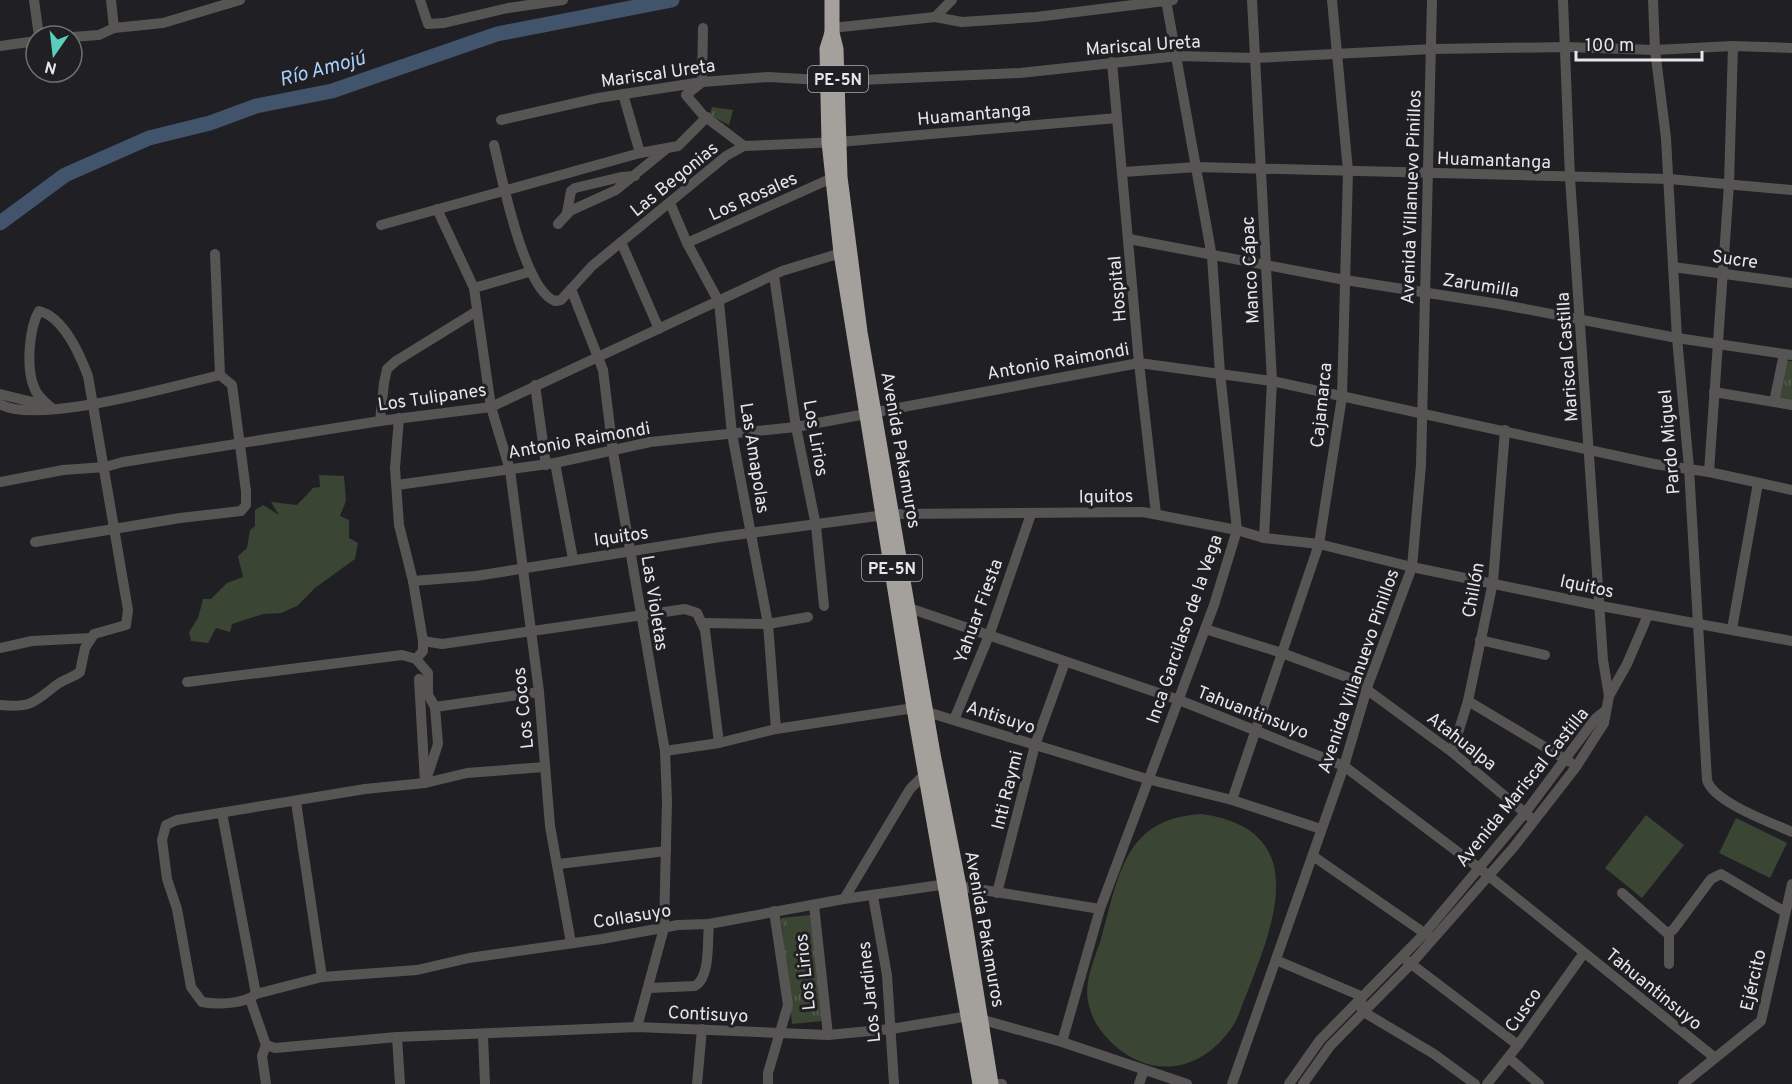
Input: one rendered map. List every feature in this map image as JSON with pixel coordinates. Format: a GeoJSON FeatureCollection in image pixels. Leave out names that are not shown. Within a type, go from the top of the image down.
{"type":"FeatureCollection","features":[{"type":"Feature","properties":{"kind":"highway","name":"Avenida Pakamuros"},"geometry":{"type":"LineString","coordinates":[[832,0],[832,31],[827,49],[833,81],[832,178],[841,253],[975,1017],[990,1084]]}},
{"type":"Feature","properties":{"kind":"highway","name":"Avenida Pakamuros"},"geometry":{"type":"LineString","coordinates":[[833,142],[869,411]]}},
{"type":"Feature","properties":{"kind":"highway","name":"Avenida Pakamuros"},"geometry":{"type":"LineString","coordinates":[[888,515],[909,608],[927,772],[953,885]]}},
{"type":"Feature","properties":{"kind":"highway","name":"Avenida Pakamuros"},"geometry":{"type":"LineString","coordinates":[[975,1017],[980,1084]]}},
{"type":"Feature","properties":{"kind":"street"},"geometry":{"type":"LineString","coordinates":[[34,0],[37,24]]}},
{"type":"Feature","properties":{"kind":"street"},"geometry":{"type":"LineString","coordinates":[[111,0],[114,28]]}},
{"type":"Feature","properties":{"kind":"street"},"geometry":{"type":"LineString","coordinates":[[84,37],[99,35],[114,28],[163,23],[210,5],[240,0]]}},
{"type":"Feature","properties":{"kind":"street"},"geometry":{"type":"LineString","coordinates":[[420,0],[428,24],[444,24],[508,8],[563,0]]}},
{"type":"Feature","properties":{"kind":"street"},"geometry":{"type":"LineString","coordinates":[[935,17],[952,0]]}},
{"type":"Feature","properties":{"kind":"street","name":"Inca Garcilaso de la Vega"},"geometry":{"type":"LineString","coordinates":[[1062,1042],[1100,909],[1147,778],[1179,700],[1237,530],[1220,373],[1212,257],[1178,56],[1166,0]]}},
{"type":"Feature","properties":{"kind":"street"},"geometry":{"type":"LineString","coordinates":[[832,31],[935,17],[962,22],[1036,17],[1173,0]]}},
{"type":"Feature","properties":{"kind":"street","name":"Manco Cápac"},"geometry":{"type":"LineString","coordinates":[[1252,0],[1260,168],[1268,265],[1272,381],[1264,538]]}},
{"type":"Feature","properties":{"kind":"street","name":"Cajamarca"},"geometry":{"type":"LineString","coordinates":[[1232,800],[1319,544],[1342,397],[1348,171],[1332,0]]}},
{"type":"Feature","properties":{"kind":"street","name":"Avenida Villanuevo Pinillos"},"geometry":{"type":"LineString","coordinates":[[1232,1084],[1344,766],[1367,687],[1412,567],[1421,465],[1420,413],[1433,50],[1432,0]]}},
{"type":"Feature","properties":{"kind":"street","name":"Mariscal Castilla"},"geometry":{"type":"LineString","coordinates":[[1563,0],[1570,178],[1603,660],[1608,696],[1605,711]]}},
{"type":"Feature","properties":{"kind":"street","name":"Pardo Miguel"},"geometry":{"type":"LineString","coordinates":[[1653,0],[1655,50],[1669,179],[1677,338],[1689,468],[1708,784],[1716,793],[1733,804],[1792,832]]}},
{"type":"Feature","properties":{"kind":"street"},"geometry":{"type":"LineString","coordinates":[[703,28],[702,82],[686,95],[707,117],[744,146]]}},
{"type":"Feature","properties":{"kind":"street"},"geometry":{"type":"LineString","coordinates":[[0,46],[24,43]]}},
{"type":"Feature","properties":{"kind":"street"},"geometry":{"type":"LineString","coordinates":[[1709,472],[1719,342],[1721,273],[1729,184],[1733,46]]}},
{"type":"Feature","properties":{"kind":"street","name":"Mariscal Ureta"},"geometry":{"type":"LineString","coordinates":[[501,120],[623,94],[702,82],[768,77],[833,81],[1020,73],[1178,56],[1255,58],[1566,47],[1655,50],[1733,46],[1792,48]]}},
{"type":"Feature","properties":{"kind":"street","name":"Hospital"},"geometry":{"type":"LineString","coordinates":[[1112,62],[1139,363],[1156,513]]}},
{"type":"Feature","properties":{"kind":"street"},"geometry":{"type":"LineString","coordinates":[[623,94],[640,153]]}},
{"type":"Feature","properties":{"kind":"street"},"geometry":{"type":"LineString","coordinates":[[381,225],[640,153],[678,146],[707,117]]}},
{"type":"Feature","properties":{"kind":"street","name":"Huamantanga"},"geometry":{"type":"LineString","coordinates":[[833,142],[1117,118]]}},
{"type":"Feature","properties":{"kind":"street","name":"Las Begonias"},"geometry":{"type":"LineString","coordinates":[[529,272],[550,300],[561,300],[592,267],[726,156],[744,146],[833,142]]}},
{"type":"Feature","properties":{"kind":"street"},"geometry":{"type":"LineString","coordinates":[[474,288],[529,272],[494,145]]}},
{"type":"Feature","properties":{"kind":"street"},"geometry":{"type":"LineString","coordinates":[[558,224],[567,213],[616,190],[668,148]]}},
{"type":"Feature","properties":{"kind":"street","name":"Huamantanga"},"geometry":{"type":"LineString","coordinates":[[1123,172],[1197,167],[1669,179],[1792,190]]}},
{"type":"Feature","properties":{"kind":"street"},"geometry":{"type":"LineString","coordinates":[[567,213],[571,191],[575,188],[635,176]]}},
{"type":"Feature","properties":{"kind":"street","name":"Los Rosales"},"geometry":{"type":"LineString","coordinates":[[687,243],[832,178]]}},
{"type":"Feature","properties":{"kind":"street","name":"Las Amapolas"},"geometry":{"type":"LineString","coordinates":[[670,203],[687,243],[719,302],[732,434],[768,624],[776,729]]}},
{"type":"Feature","properties":{"kind":"street"},"geometry":{"type":"LineString","coordinates":[[437,209],[474,288],[491,407]]}},
{"type":"Feature","properties":{"kind":"street","name":"Zarumilla"},"geometry":{"type":"LineString","coordinates":[[1129,239],[1212,257],[1677,338],[1719,342],[1788,355]]}},
{"type":"Feature","properties":{"kind":"street"},"geometry":{"type":"LineString","coordinates":[[621,242],[658,329]]}},
{"type":"Feature","properties":{"kind":"street","name":"Los Tulipanes"},"geometry":{"type":"LineString","coordinates":[[0,482],[63,471],[105,467],[123,462],[399,418],[491,407],[599,355],[774,276],[841,253]]}},
{"type":"Feature","properties":{"kind":"street"},"geometry":{"type":"LineString","coordinates":[[35,542],[114,528],[241,511],[246,505],[232,385],[220,375],[214,254]]}},
{"type":"Feature","properties":{"kind":"street","name":"Sucre"},"geometry":{"type":"LineString","coordinates":[[1673,267],[1792,283]]}},
{"type":"Feature","properties":{"kind":"street","name":"Los Lirios"},"geometry":{"type":"LineString","coordinates":[[774,276],[796,427],[816,525],[824,606]]}},
{"type":"Feature","properties":{"kind":"street","name":"Las Violetas"},"geometry":{"type":"LineString","coordinates":[[571,289],[599,355],[613,452],[665,751],[664,928],[637,1027]]}},
{"type":"Feature","properties":{"kind":"street"},"geometry":{"type":"LineString","coordinates":[[0,648],[32,641],[91,638],[113,627],[126,625],[128,610],[95,404],[88,376],[78,350],[66,331],[39,311],[33,332],[30,362],[33,386],[40,398],[53,409]]}},
{"type":"Feature","properties":{"kind":"street"},"geometry":{"type":"LineString","coordinates":[[380,421],[387,369],[396,361],[477,311]]}},
{"type":"Feature","properties":{"kind":"street"},"geometry":{"type":"LineString","coordinates":[[1774,402],[1788,355]]}},
{"type":"Feature","properties":{"kind":"street","name":"Antonio Raimondi"},"geometry":{"type":"LineString","coordinates":[[397,484],[550,464],[613,452],[650,442],[796,427],[869,411],[1139,363],[1272,381],[1792,490]]}},
{"type":"Feature","properties":{"kind":"street"},"geometry":{"type":"LineString","coordinates":[[0,404],[19,410],[95,404],[220,375]]}},
{"type":"Feature","properties":{"kind":"street"},"geometry":{"type":"LineString","coordinates":[[535,385],[550,464],[573,560]]}},
{"type":"Feature","properties":{"kind":"street"},"geometry":{"type":"LineString","coordinates":[[1714,392],[1792,405]]}},
{"type":"Feature","properties":{"kind":"street"},"geometry":{"type":"LineString","coordinates":[[0,394],[53,409]]}},
{"type":"Feature","properties":{"kind":"street","name":"Los Cocos"},"geometry":{"type":"LineString","coordinates":[[491,407],[510,470],[539,692],[550,826],[559,864],[571,943]]}},
{"type":"Feature","properties":{"kind":"street"},"geometry":{"type":"LineString","coordinates":[[399,418],[395,445],[399,525],[413,581],[423,641],[423,651],[416,659],[425,783]]}},
{"type":"Feature","properties":{"kind":"street","name":"Chillón"},"geometry":{"type":"LineString","coordinates":[[1452,752],[1468,700],[1493,582],[1505,430]]}},
{"type":"Feature","properties":{"kind":"street"},"geometry":{"type":"LineString","coordinates":[[1732,629],[1758,483]]}},
{"type":"Feature","properties":{"kind":"street","name":"Iquitos"},"geometry":{"type":"LineString","coordinates":[[413,581],[523,569],[751,533],[888,515],[1156,513],[1264,538],[1319,544],[1412,567],[1601,606],[1792,641]]}},
{"type":"Feature","properties":{"kind":"street","name":"Yahuar Fiesta"},"geometry":{"type":"LineString","coordinates":[[954,720],[990,633],[1031,514]]}},
{"type":"Feature","properties":{"kind":"street","name":"Tahuantinsuyo"},"geometry":{"type":"LineString","coordinates":[[909,608],[990,633],[1065,662],[1179,700],[1344,766],[1479,868],[1714,1057]]}},
{"type":"Feature","properties":{"kind":"street"},"geometry":{"type":"LineString","coordinates":[[423,641],[441,644],[685,609],[697,613],[704,623],[719,743]]}},
{"type":"Feature","properties":{"kind":"street"},"geometry":{"type":"LineString","coordinates":[[1608,696],[1627,664],[1648,615]]}},
{"type":"Feature","properties":{"kind":"street"},"geometry":{"type":"LineString","coordinates":[[704,623],[768,624],[808,617]]}},
{"type":"Feature","properties":{"kind":"street","name":"Atahualpa"},"geometry":{"type":"LineString","coordinates":[[1204,629],[1282,653],[1367,687],[1452,752],[1535,821]]}},
{"type":"Feature","properties":{"kind":"street"},"geometry":{"type":"LineString","coordinates":[[0,705],[22,708],[45,696],[56,685],[80,672],[85,648],[91,638]]}},
{"type":"Feature","properties":{"kind":"street"},"geometry":{"type":"LineString","coordinates":[[1480,640],[1545,655]]}},
{"type":"Feature","properties":{"kind":"street"},"geometry":{"type":"LineString","coordinates":[[187,682],[402,655],[416,659],[429,673],[428,694]]}},
{"type":"Feature","properties":{"kind":"street","name":"Inti Raymi"},"geometry":{"type":"LineString","coordinates":[[998,893],[1035,746],[1065,662]]}},
{"type":"Feature","properties":{"kind":"street"},"geometry":{"type":"LineString","coordinates":[[419,679],[435,707],[438,744],[425,783]]}},
{"type":"Feature","properties":{"kind":"street"},"geometry":{"type":"LineString","coordinates":[[435,707],[539,692]]}},
{"type":"Feature","properties":{"kind":"street"},"geometry":{"type":"LineString","coordinates":[[1468,700],[1567,758],[1576,767]]}},
{"type":"Feature","properties":{"kind":"street","name":"Antisuyo"},"geometry":{"type":"LineString","coordinates":[[665,751],[719,743],[776,729],[920,709],[1035,746],[1232,800],[1321,829]]}},
{"type":"Feature","properties":{"kind":"street","name":"Avenida Mariscal Castilla"},"geometry":{"type":"LineString","coordinates":[[1303,1084],[1330,1046],[1362,1011],[1411,964],[1428,936],[1479,868],[1525,813],[1595,719],[1605,711]]}},
{"type":"Feature","properties":{"kind":"street","name":"Avenida Mariscal Castilla"},"geometry":{"type":"LineString","coordinates":[[1289,1084],[1320,1040],[1361,996],[1428,936],[1488,876],[1535,821],[1576,767],[1604,723],[1605,711]]}},
{"type":"Feature","properties":{"kind":"street"},"geometry":{"type":"LineString","coordinates":[[266,1084],[262,1056],[266,1045],[253,996],[222,813],[365,789],[425,783],[467,773],[545,767]]}},
{"type":"Feature","properties":{"kind":"street"},"geometry":{"type":"LineString","coordinates":[[844,899],[910,789],[927,772]]}},
{"type":"Feature","properties":{"kind":"street"},"geometry":{"type":"LineString","coordinates":[[296,802],[322,977]]}},
{"type":"Feature","properties":{"kind":"street","name":"Collasuyo"},"geometry":{"type":"LineString","coordinates":[[222,813],[177,820],[166,825],[162,840],[167,879],[177,909],[191,987],[202,1002],[213,1004],[253,996],[322,977],[417,970],[469,958],[664,928],[709,924],[844,899],[953,885],[1100,909]]}},
{"type":"Feature","properties":{"kind":"street"},"geometry":{"type":"LineString","coordinates":[[559,864],[666,851]]}},
{"type":"Feature","properties":{"kind":"street"},"geometry":{"type":"LineString","coordinates":[[1313,856],[1428,936]]}},
{"type":"Feature","properties":{"kind":"street"},"geometry":{"type":"LineString","coordinates":[[1669,964],[1670,933],[1711,879],[1722,874],[1785,912]]}},
{"type":"Feature","properties":{"kind":"street","name":"Ejército"},"geometry":{"type":"LineString","coordinates":[[1683,1084],[1761,1021],[1792,884]]}},
{"type":"Feature","properties":{"kind":"street"},"geometry":{"type":"LineString","coordinates":[[1622,893],[1670,933]]}},
{"type":"Feature","properties":{"kind":"street","name":"Los Jardines"},"geometry":{"type":"LineString","coordinates":[[873,896],[887,975],[894,1084]]}},
{"type":"Feature","properties":{"kind":"street","name":"Los Lirios"},"geometry":{"type":"LineString","coordinates":[[814,905],[828,1035]]}},
{"type":"Feature","properties":{"kind":"street"},"geometry":{"type":"LineString","coordinates":[[768,1084],[788,1005],[774,911]]}},
{"type":"Feature","properties":{"kind":"street"},"geometry":{"type":"LineString","coordinates":[[649,988],[696,986],[700,983],[704,974],[709,924]]}},
{"type":"Feature","properties":{"kind":"street"},"geometry":{"type":"LineString","coordinates":[[1779,940],[1792,943]]}},
{"type":"Feature","properties":{"kind":"street","name":"Cusco"},"geometry":{"type":"LineString","coordinates":[[1487,1084],[1509,1058],[1584,953]]}},
{"type":"Feature","properties":{"kind":"street"},"geometry":{"type":"LineString","coordinates":[[1402,957],[1518,1045]]}},
{"type":"Feature","properties":{"kind":"street"},"geometry":{"type":"LineString","coordinates":[[1276,960],[1361,996],[1362,1011],[1434,1054],[1475,1084]]}},
{"type":"Feature","properties":{"kind":"street","name":"Contisuyo"},"geometry":{"type":"LineString","coordinates":[[266,1045],[275,1048],[397,1037],[637,1027],[828,1035],[975,1017],[1062,1042],[1187,1084]]}},
{"type":"Feature","properties":{"kind":"street"},"geometry":{"type":"LineString","coordinates":[[698,1084],[702,1029]]}},
{"type":"Feature","properties":{"kind":"street"},"geometry":{"type":"LineString","coordinates":[[483,1035],[485,1084]]}},
{"type":"Feature","properties":{"kind":"street"},"geometry":{"type":"LineString","coordinates":[[397,1037],[400,1084]]}},
{"type":"Feature","properties":{"kind":"street"},"geometry":{"type":"LineString","coordinates":[[1509,1058],[1539,1084]]}},
{"type":"Feature","properties":{"kind":"street"},"geometry":{"type":"LineString","coordinates":[[1139,1084],[1144,1070]]}},
{"type":"Feature","properties":{"kind":"green space"},"geometry":{"type":"Polygon","coordinates":[[[712,107],[733,110],[729,125],[710,115],[712,107]]]}},
{"type":"Feature","properties":{"kind":"green space"},"geometry":{"type":"Polygon","coordinates":[[[1787,361],[1792,361],[1792,401],[1777,398],[1787,361]]]}},
{"type":"Feature","properties":{"kind":"green space"},"geometry":{"type":"Polygon","coordinates":[[[319,475],[344,476],[346,501],[340,516],[349,520],[349,538],[358,543],[355,559],[315,588],[297,606],[281,613],[263,614],[232,624],[230,632],[216,628],[208,643],[191,641],[189,632],[198,618],[203,599],[211,599],[227,583],[243,577],[238,556],[247,548],[250,530],[255,526],[255,510],[263,505],[279,515],[271,502],[297,505],[313,488],[320,487],[319,475]]]}},
{"type":"Feature","properties":{"kind":"green space"},"geometry":{"type":"Polygon","coordinates":[[[1202,814],[1240,825],[1263,843],[1274,867],[1276,895],[1270,926],[1237,1019],[1226,1036],[1197,1059],[1181,1065],[1164,1067],[1147,1064],[1113,1044],[1100,1030],[1091,1013],[1088,1001],[1089,978],[1120,873],[1140,839],[1155,826],[1176,818],[1202,814]]]}},
{"type":"Feature","properties":{"kind":"green space"},"geometry":{"type":"Polygon","coordinates":[[[1646,815],[1684,845],[1642,898],[1605,868],[1646,815]]]}},
{"type":"Feature","properties":{"kind":"green space"},"geometry":{"type":"Polygon","coordinates":[[[1736,818],[1787,843],[1770,878],[1719,853],[1736,818]]]}},
{"type":"Feature","properties":{"kind":"green space"},"geometry":{"type":"Polygon","coordinates":[[[811,915],[822,1021],[792,1024],[781,918],[811,915]]]}},
{"type":"Feature","properties":{"kind":"waterway","name":"Río Amojú"},"geometry":{"type":"LineString","coordinates":[[0,223],[65,175],[149,138],[210,123],[256,106],[332,91],[497,34],[672,0]]}}]}
